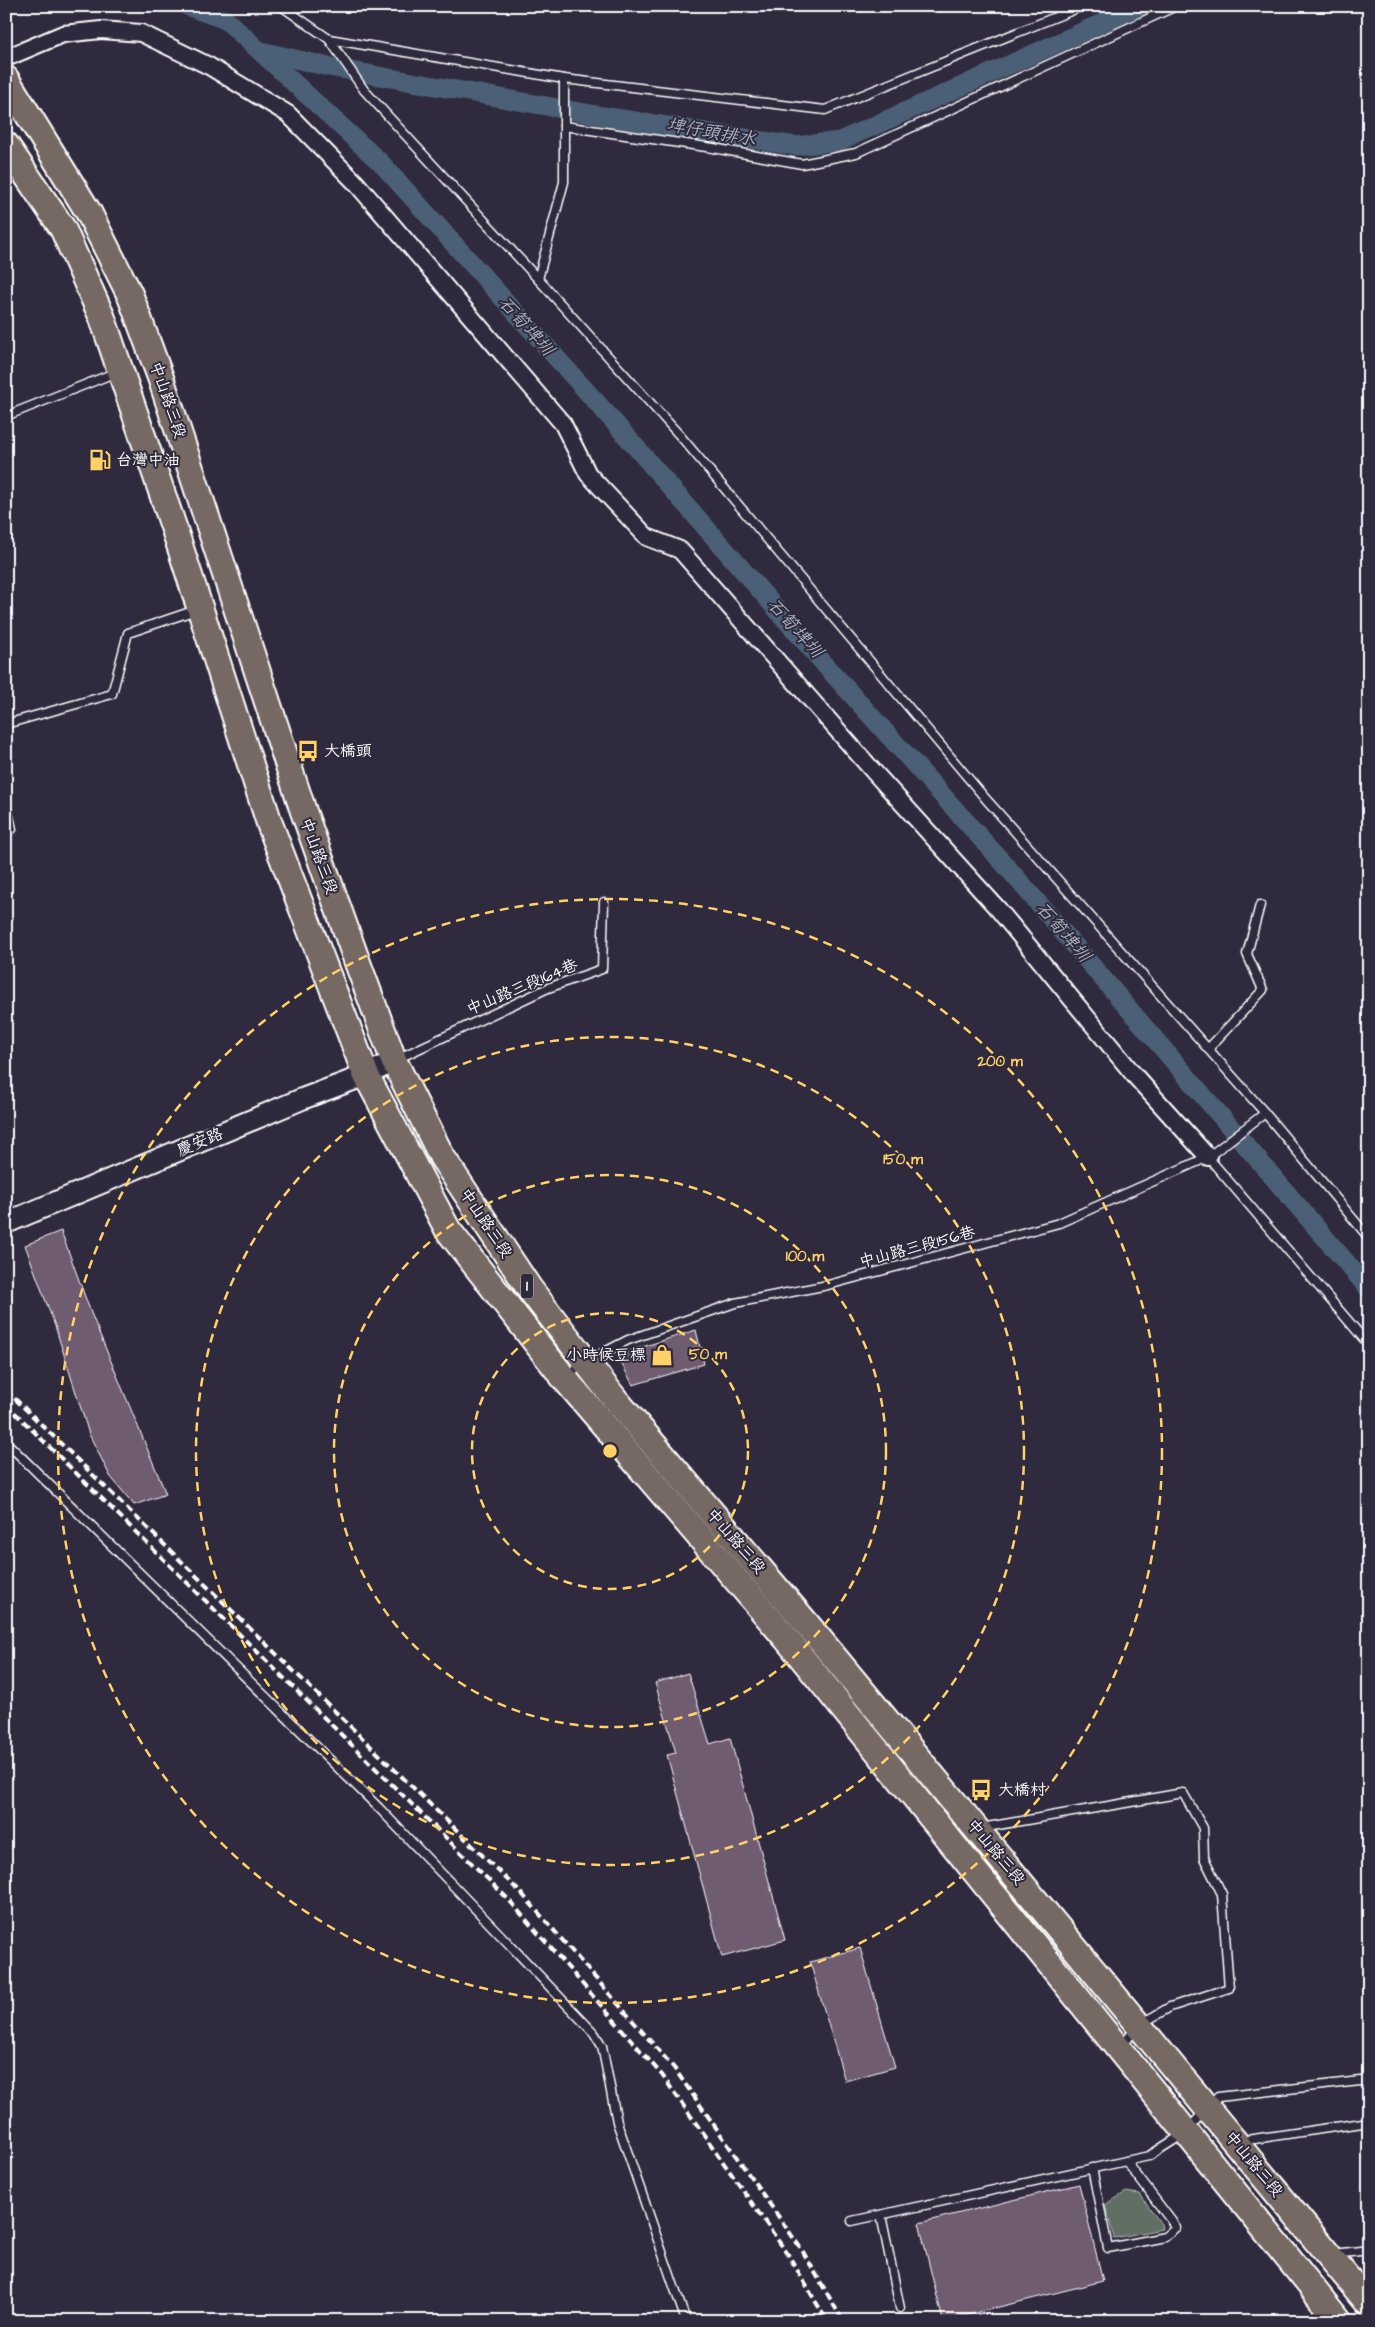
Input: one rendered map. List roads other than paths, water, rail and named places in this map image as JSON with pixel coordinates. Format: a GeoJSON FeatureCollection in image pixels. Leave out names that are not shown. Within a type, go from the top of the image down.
{"type":"FeatureCollection","features":[{"type":"Feature","properties":{"kind":"main road","name":"中山路三段"},"geometry":{"type":"LineString","coordinates":[[6,79],[89,213],[130,295],[161,379],[303,810],[394,1061],[442,1157],[529,1288],[585,1362],[806,1622],[1369,2304]]}},
{"type":"Feature","properties":{"kind":"main road","name":"中山路三段"},"geometry":{"type":"LineString","coordinates":[[6,145],[63,229],[102,317],[200,608],[270,825],[366,1075],[448,1230],[564,1378],[786,1638],[1339,2321]]}},
{"type":"Feature","properties":{"kind":"street"},"geometry":{"type":"LineString","coordinates":[[6,58],[63,34],[101,30],[141,33],[209,66],[288,114],[356,183],[564,424],[588,474],[647,537],[680,550],[874,772],[998,909],[1135,1076],[1208,1158]]}},
{"type":"Feature","properties":{"kind":"street","name":"慶安路"},"geometry":{"type":"LineString","coordinates":[[6,1223],[302,1099],[366,1075],[394,1061]]}},
{"type":"Feature","properties":{"kind":"lane"},"geometry":{"type":"LineString","coordinates":[[281,6],[330,39],[364,90],[682,438],[985,798],[1265,1113],[1369,1238]]}},
{"type":"Feature","properties":{"kind":"lane"},"geometry":{"type":"LineString","coordinates":[[330,39],[564,79],[825,110],[1083,6]]}},
{"type":"Feature","properties":{"kind":"lane"},"geometry":{"type":"LineString","coordinates":[[564,126],[713,148],[802,164],[856,153],[1176,6]]}},
{"type":"Feature","properties":{"kind":"lane"},"geometry":{"type":"LineString","coordinates":[[538,279],[564,182],[564,79]]}},
{"type":"Feature","properties":{"kind":"lane"},"geometry":{"type":"LineString","coordinates":[[6,416],[121,371]]}},
{"type":"Feature","properties":{"kind":"lane"},"geometry":{"type":"LineString","coordinates":[[6,724],[112,694],[128,633],[200,608]]}},
{"type":"Feature","properties":{"kind":"lane"},"geometry":{"type":"LineString","coordinates":[[6,804],[12,830],[6,832]]}},
{"type":"Feature","properties":{"kind":"lane","name":"中山路三段164巷"},"geometry":{"type":"LineString","coordinates":[[394,1061],[548,988],[602,968],[604,902]]}},
{"type":"Feature","properties":{"kind":"lane"},"geometry":{"type":"LineString","coordinates":[[1208,1050],[1263,990],[1247,954],[1260,905]]}},
{"type":"Feature","properties":{"kind":"lane","name":"中山路三段156巷"},"geometry":{"type":"LineString","coordinates":[[564,1378],[585,1362],[628,1340],[735,1303],[828,1284],[1059,1224],[1208,1158],[1265,1113]]}},
{"type":"Feature","properties":{"kind":"lane"},"geometry":{"type":"LineString","coordinates":[[1208,1158],[1369,1345]]}},
{"type":"Feature","properties":{"kind":"lane"},"geometry":{"type":"LineString","coordinates":[[6,1442],[379,1808],[594,2033],[602,2046],[617,2122],[686,2321]]}},
{"type":"Feature","properties":{"kind":"lane"},"geometry":{"type":"LineString","coordinates":[[976,1828],[1183,1793],[1203,1828],[1204,1858],[1222,1894],[1229,1988],[1170,2007],[1139,2025],[1118,2050]]}},
{"type":"Feature","properties":{"kind":"lane"},"geometry":{"type":"LineString","coordinates":[[852,2221],[1149,2156],[1185,2133],[1218,2097],[1369,2080]]}},
{"type":"Feature","properties":{"kind":"lane"},"geometry":{"type":"LineString","coordinates":[[1235,2142],[1369,2122]]}},
{"type":"Feature","properties":{"kind":"lane"},"geometry":{"type":"LineString","coordinates":[[1092,2168],[1108,2248],[1165,2237],[1176,2227],[1126,2161]]}},
{"type":"Feature","properties":{"kind":"lane"},"geometry":{"type":"LineString","coordinates":[[881,2215],[900,2308]]}},
{"type":"Feature","properties":{"kind":"lane"},"geometry":{"type":"LineString","coordinates":[[1328,2255],[1369,2250]]}},
{"type":"Feature","properties":{"kind":"waterway","name":"石筍埤圳"},"geometry":{"type":"LineString","coordinates":[[187,6],[226,20],[382,164],[607,414],[826,666],[1014,875],[1369,1289]]}},
{"type":"Feature","properties":{"kind":"waterway","name":"埤仔頭排水"},"geometry":{"type":"LineString","coordinates":[[261,51],[329,67],[602,116],[796,146],[840,141],[1140,6]]}},
{"type":"Feature","properties":{"kind":"railway"},"geometry":{"type":"LineString","coordinates":[[6,1390],[523,1895],[674,2068],[802,2250],[843,2321]]}},
{"type":"Feature","properties":{"kind":"railway"},"geometry":{"type":"LineString","coordinates":[[6,1404],[508,1899],[662,2075],[789,2256],[827,2321]]}},
{"type":"Feature","properties":{"kind":"place","name":"台灣中油"},"geometry":{"type":"Point","coordinates":[100,460]}},
{"type":"Feature","properties":{"kind":"place","name":"大橋頭"},"geometry":{"type":"Point","coordinates":[308,751]}},
{"type":"Feature","properties":{"kind":"place","name":"小時候豆標"},"geometry":{"type":"Point","coordinates":[662,1355]}},
{"type":"Feature","properties":{"kind":"place","name":"大橋村"},"geometry":{"type":"Point","coordinates":[981,1790]}}]}
